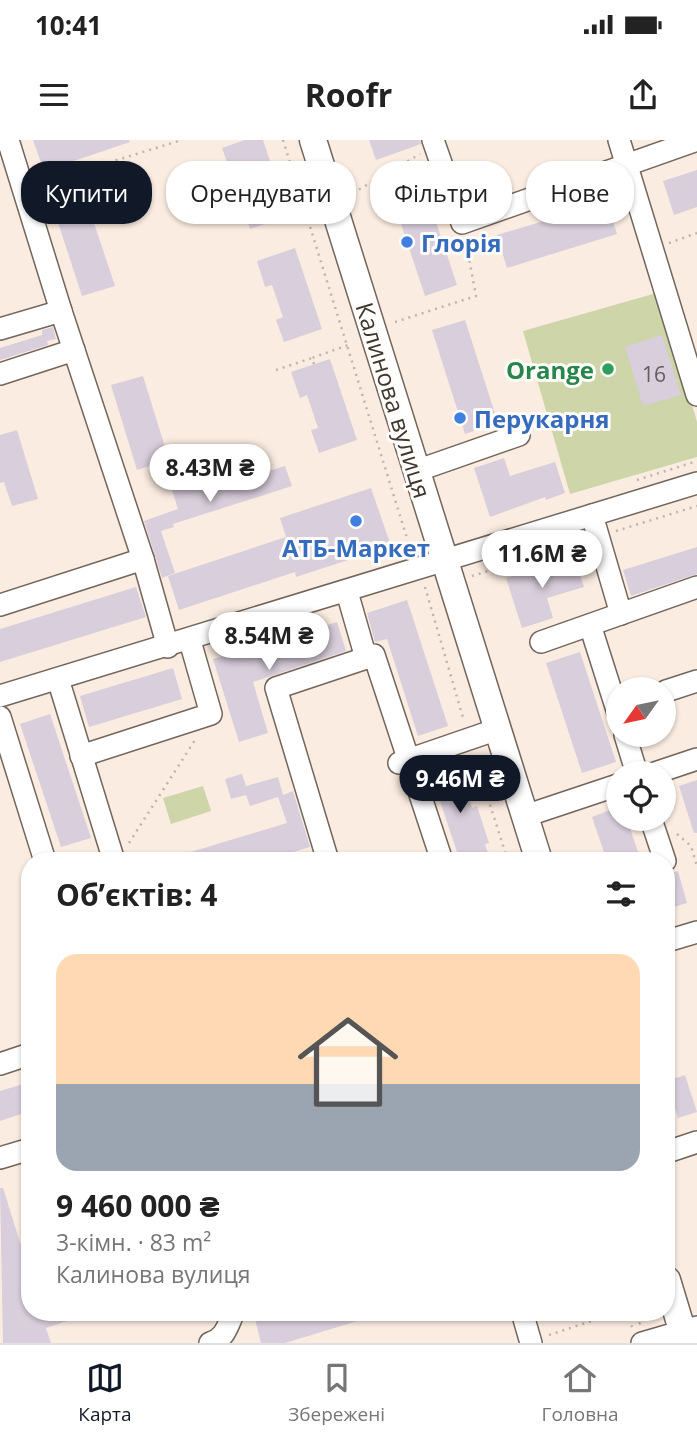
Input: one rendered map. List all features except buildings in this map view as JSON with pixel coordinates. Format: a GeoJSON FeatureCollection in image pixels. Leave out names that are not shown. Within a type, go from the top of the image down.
{"type":"FeatureCollection","features":[{"type":"Feature","properties":{"kind":"main road","name":"Калинова вулиця"},"geometry":{"type":"LineString","coordinates":[[316,141],[416,471],[536,852]]}},
{"type":"Feature","properties":{"kind":"main road"},"geometry":{"type":"LineString","coordinates":[[675,1301],[688,1334]]}},
{"type":"Feature","properties":{"kind":"street"},"geometry":{"type":"LineString","coordinates":[[8,140],[21,182]]}},
{"type":"Feature","properties":{"kind":"street"},"geometry":{"type":"LineString","coordinates":[[619,140],[626,161]]}},
{"type":"Feature","properties":{"kind":"street"},"geometry":{"type":"LineString","coordinates":[[634,162],[697,140]]}},
{"type":"Feature","properties":{"kind":"street"},"geometry":{"type":"LineString","coordinates":[[434,143],[440,161]]}},
{"type":"Feature","properties":{"kind":"street"},"geometry":{"type":"LineString","coordinates":[[634,189],[697,395]]}},
{"type":"Feature","properties":{"kind":"street"},"geometry":{"type":"LineString","coordinates":[[34,224],[169,647]]}},
{"type":"Feature","properties":{"kind":"street"},"geometry":{"type":"LineString","coordinates":[[0,329],[61,311]]}},
{"type":"Feature","properties":{"kind":"street"},"geometry":{"type":"LineString","coordinates":[[0,374],[74,350]]}},
{"type":"Feature","properties":{"kind":"street"},"geometry":{"type":"LineString","coordinates":[[416,471],[519,435]]}},
{"type":"Feature","properties":{"kind":"street"},"geometry":{"type":"LineString","coordinates":[[0,696],[169,647],[697,483]]}},
{"type":"Feature","properties":{"kind":"street"},"geometry":{"type":"LineString","coordinates":[[592,515],[621,614]]}},
{"type":"Feature","properties":{"kind":"street"},"geometry":{"type":"LineString","coordinates":[[0,605],[143,559]]}},
{"type":"Feature","properties":{"kind":"street"},"geometry":{"type":"LineString","coordinates":[[541,642],[697,587]]}},
{"type":"Feature","properties":{"kind":"street"},"geometry":{"type":"LineString","coordinates":[[347,592],[366,658]]}},
{"type":"Feature","properties":{"kind":"street"},"geometry":{"type":"LineString","coordinates":[[590,625],[607,677]]}},
{"type":"Feature","properties":{"kind":"street"},"geometry":{"type":"LineString","coordinates":[[81,756],[211,714],[191,640]]}},
{"type":"Feature","properties":{"kind":"street"},"geometry":{"type":"LineString","coordinates":[[321,852],[276,688],[374,655],[404,761],[439,852]]}},
{"type":"Feature","properties":{"kind":"street"},"geometry":{"type":"LineString","coordinates":[[58,679],[81,756],[119,852]]}},
{"type":"Feature","properties":{"kind":"street"},"geometry":{"type":"LineString","coordinates":[[676,688],[697,681]]}},
{"type":"Feature","properties":{"kind":"street"},"geometry":{"type":"LineString","coordinates":[[0,717],[7,766],[41,852]]}},
{"type":"Feature","properties":{"kind":"street"},"geometry":{"type":"LineString","coordinates":[[404,761],[498,729]]}},
{"type":"Feature","properties":{"kind":"street"},"geometry":{"type":"LineString","coordinates":[[676,766],[697,759]]}},
{"type":"Feature","properties":{"kind":"street"},"geometry":{"type":"LineString","coordinates":[[525,816],[606,789]]}},
{"type":"Feature","properties":{"kind":"street"},"geometry":{"type":"LineString","coordinates":[[655,831],[662,852]]}},
{"type":"Feature","properties":{"kind":"street"},"geometry":{"type":"LineString","coordinates":[[675,939],[697,932]]}},
{"type":"Feature","properties":{"kind":"street"},"geometry":{"type":"LineString","coordinates":[[0,1064],[21,1057]]}},
{"type":"Feature","properties":{"kind":"street"},"geometry":{"type":"LineString","coordinates":[[675,1149],[697,1142]]}},
{"type":"Feature","properties":{"kind":"street"},"geometry":{"type":"LineString","coordinates":[[0,1158],[21,1152]]}},
{"type":"Feature","properties":{"kind":"street"},"geometry":{"type":"LineString","coordinates":[[210,1343],[218,1340],[230,1321]]}},
{"type":"Feature","properties":{"kind":"street"},"geometry":{"type":"LineString","coordinates":[[525,1321],[531,1342]]}},
{"type":"Feature","properties":{"kind":"street"},"geometry":{"type":"LineString","coordinates":[[637,1336],[688,1334]]}},
{"type":"Feature","properties":{"kind":"path"},"geometry":{"type":"LineString","coordinates":[[114,161],[183,140]]}},
{"type":"Feature","properties":{"kind":"path"},"geometry":{"type":"LineString","coordinates":[[283,140],[412,553]]}},
{"type":"Feature","properties":{"kind":"path"},"geometry":{"type":"LineString","coordinates":[[356,191],[434,143]]}},
{"type":"Feature","properties":{"kind":"path"},"geometry":{"type":"LineString","coordinates":[[395,322],[476,296],[462,224]]}},
{"type":"Feature","properties":{"kind":"path"},"geometry":{"type":"LineString","coordinates":[[652,249],[697,233]]}},
{"type":"Feature","properties":{"kind":"path"},"geometry":{"type":"LineString","coordinates":[[276,370],[348,345]]}},
{"type":"Feature","properties":{"kind":"path"},"geometry":{"type":"LineString","coordinates":[[312,358],[314,364]]}},
{"type":"Feature","properties":{"kind":"path"},"geometry":{"type":"LineString","coordinates":[[122,852],[211,714]]}},
{"type":"Feature","properties":{"kind":"path"},"geometry":{"type":"LineString","coordinates":[[674,832],[691,846],[697,866]]}},
{"type":"Feature","properties":{"kind":"path"},"geometry":{"type":"LineString","coordinates":[[531,1342],[593,1321]]}},
{"type":"Feature","properties":{"kind":"path"},"geometry":{"type":"LineString","coordinates":[[637,1336],[646,1321]]}},
{"type":"Feature","properties":{"kind":"green space","name":"Orange"},"geometry":{"type":"Polygon","coordinates":[[[660,292],[697,422],[697,457],[570,494],[523,331],[660,292]]]}},
{"type":"Feature","properties":{"kind":"green space"},"geometry":{"type":"Polygon","coordinates":[[[203,786],[211,811],[171,824],[163,798],[203,786]]]}},
{"type":"Feature","properties":{"kind":"place","name":"Глорія"},"geometry":{"type":"Point","coordinates":[407,242]}},
{"type":"Feature","properties":{"kind":"place","name":"Orange"},"geometry":{"type":"Point","coordinates":[608,369]}},
{"type":"Feature","properties":{"kind":"place","name":"Перукарня"},"geometry":{"type":"Point","coordinates":[460,418]}},
{"type":"Feature","properties":{"kind":"place","name":"АТБ-Маркет"},"geometry":{"type":"Point","coordinates":[356,521]}}]}
